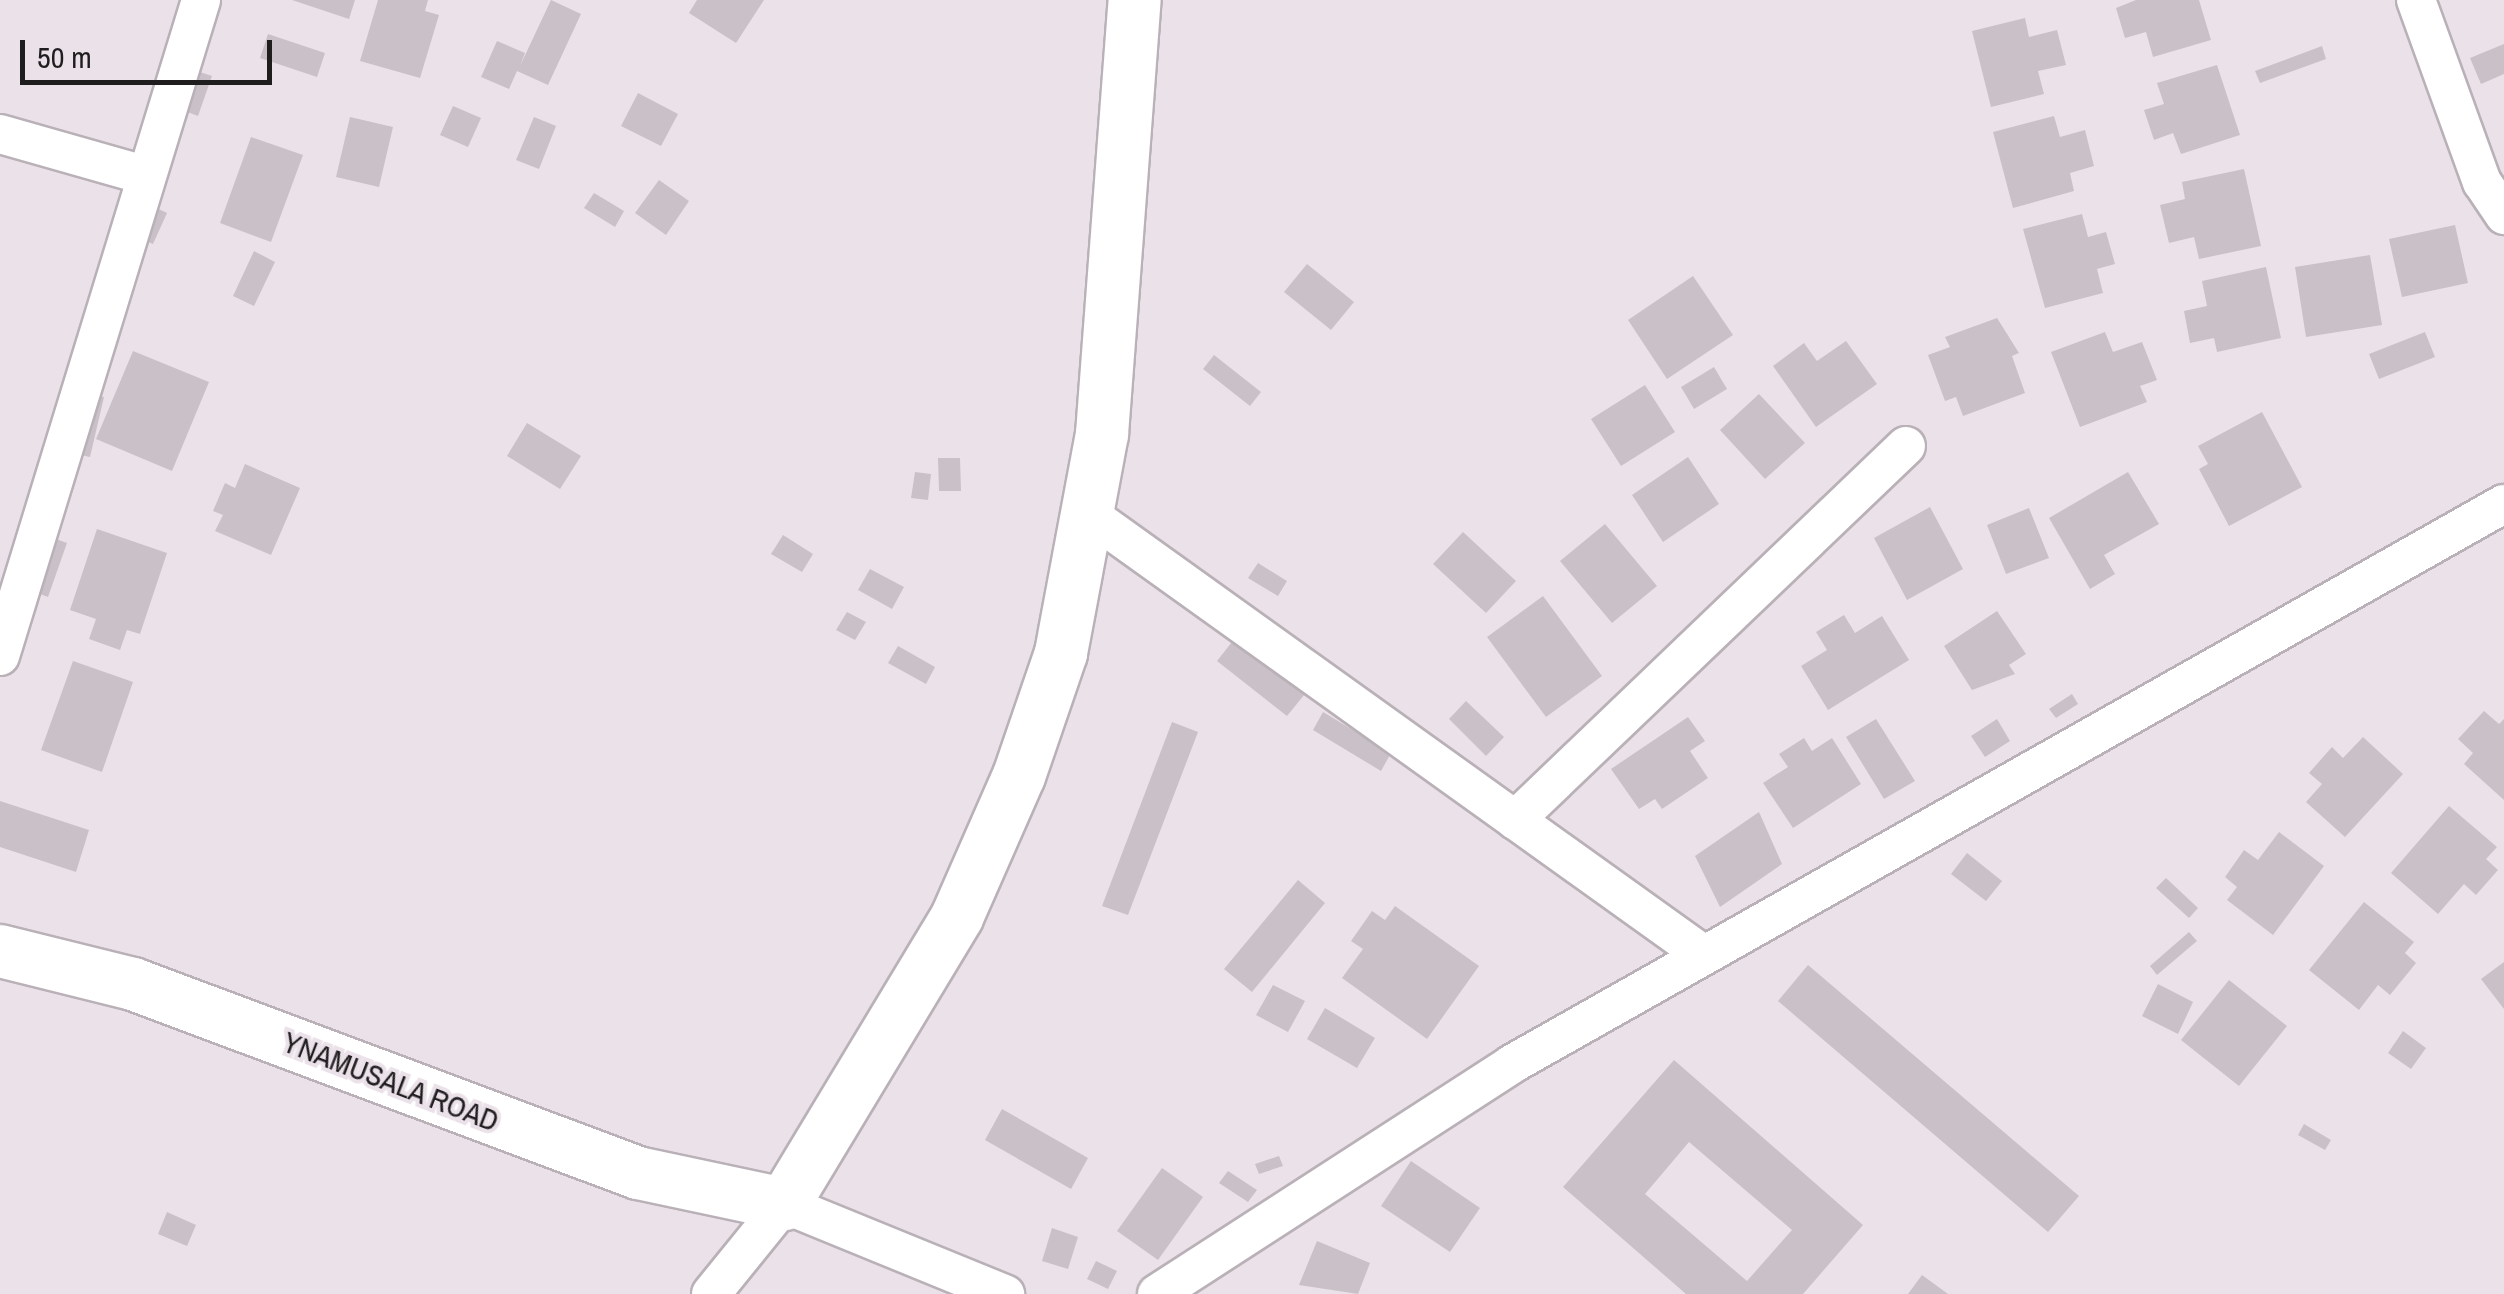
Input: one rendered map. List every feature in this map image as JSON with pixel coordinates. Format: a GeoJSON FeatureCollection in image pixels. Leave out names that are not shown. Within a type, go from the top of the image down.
{"type":"FeatureCollection","features":[{"type":"Feature","properties":{"kind":"main road"},"geometry":{"type":"LineString","coordinates":[[784,1204],[957,917],[1012,794],[1061,652],[1102,434],[1134,0]]}},
{"type":"Feature","properties":{"kind":"main road","name":"YNAMUSALA ROAD"},"geometry":{"type":"LineString","coordinates":[[0,951],[133,984],[638,1173],[784,1204]]}},
{"type":"Feature","properties":{"kind":"street"},"geometry":{"type":"LineString","coordinates":[[0,656],[200,0]]}},
{"type":"Feature","properties":{"kind":"street"},"geometry":{"type":"LineString","coordinates":[[2416,0],[2482,182],[2504,216]]}},
{"type":"Feature","properties":{"kind":"street"},"geometry":{"type":"LineString","coordinates":[[0,134],[144,175]]}},
{"type":"Feature","properties":{"kind":"street"},"geometry":{"type":"LineString","coordinates":[[1515,820],[1906,446]]}},
{"type":"Feature","properties":{"kind":"street"},"geometry":{"type":"LineString","coordinates":[[1157,1294],[1512,1064],[2504,504]]}},
{"type":"Feature","properties":{"kind":"street"},"geometry":{"type":"LineString","coordinates":[[1088,513],[1704,955]]}},
{"type":"Feature","properties":{"kind":"street"},"geometry":{"type":"LineString","coordinates":[[711,1294],[784,1204],[1005,1294]]}},
{"type":"Feature","properties":{"kind":"building"},"geometry":{"type":"Polygon","coordinates":[[[292,0],[355,0],[349,19],[292,0]]]}},
{"type":"Feature","properties":{"kind":"building"},"geometry":{"type":"Polygon","coordinates":[[[378,0],[428,0],[425,11],[439,15],[420,78],[360,61],[378,0]]]}},
{"type":"Feature","properties":{"kind":"building"},"geometry":{"type":"Polygon","coordinates":[[[551,0],[581,14],[548,85],[517,71],[509,89],[481,77],[497,41],[525,53],[520,66],[551,0]]]}},
{"type":"Feature","properties":{"kind":"building"},"geometry":{"type":"Polygon","coordinates":[[[697,0],[764,0],[736,43],[689,13],[697,0]]]}},
{"type":"Feature","properties":{"kind":"building"},"geometry":{"type":"Polygon","coordinates":[[[2136,0],[2199,0],[2211,40],[2153,57],[2146,32],[2125,38],[2116,8],[2136,0]]]}},
{"type":"Feature","properties":{"kind":"building"},"geometry":{"type":"Polygon","coordinates":[[[2025,18],[2029,37],[2057,30],[2066,65],[2038,71],[2044,94],[1991,107],[1972,31],[2025,18]]]}},
{"type":"Feature","properties":{"kind":"building"},"geometry":{"type":"Polygon","coordinates":[[[268,34],[325,53],[317,77],[260,58],[268,34]]]}},
{"type":"Feature","properties":{"kind":"building"},"geometry":{"type":"Polygon","coordinates":[[[2504,44],[2504,74],[2481,84],[2470,58],[2504,44]]]}},
{"type":"Feature","properties":{"kind":"building"},"geometry":{"type":"Polygon","coordinates":[[[2322,46],[2326,59],[2260,83],[2255,71],[2322,46]]]}},
{"type":"Feature","properties":{"kind":"building"},"geometry":{"type":"Polygon","coordinates":[[[2217,65],[2240,135],[2181,154],[2173,133],[2154,140],[2144,110],[2164,104],[2157,83],[2217,65]]]}},
{"type":"Feature","properties":{"kind":"building"},"geometry":{"type":"Polygon","coordinates":[[[191,69],[212,76],[198,116],[177,108],[191,69]]]}},
{"type":"Feature","properties":{"kind":"building"},"geometry":{"type":"Polygon","coordinates":[[[638,93],[678,114],[661,146],[621,126],[638,93]]]}},
{"type":"Feature","properties":{"kind":"building"},"geometry":{"type":"Polygon","coordinates":[[[453,106],[481,118],[468,147],[440,135],[453,106]]]}},
{"type":"Feature","properties":{"kind":"building"},"geometry":{"type":"Polygon","coordinates":[[[2054,116],[2060,137],[2085,130],[2094,166],[2070,173],[2074,191],[2013,208],[1993,132],[2054,116]]]}},
{"type":"Feature","properties":{"kind":"building"},"geometry":{"type":"Polygon","coordinates":[[[350,117],[393,127],[379,187],[336,177],[350,117]]]}},
{"type":"Feature","properties":{"kind":"building"},"geometry":{"type":"Polygon","coordinates":[[[534,117],[556,126],[539,169],[516,160],[534,117]]]}},
{"type":"Feature","properties":{"kind":"building"},"geometry":{"type":"Polygon","coordinates":[[[251,137],[303,155],[271,242],[220,223],[251,137]]]}},
{"type":"Feature","properties":{"kind":"building"},"geometry":{"type":"Polygon","coordinates":[[[2244,169],[2261,246],[2199,259],[2194,237],[2169,243],[2160,205],[2185,199],[2182,182],[2244,169]]]}},
{"type":"Feature","properties":{"kind":"building"},"geometry":{"type":"Polygon","coordinates":[[[659,180],[689,201],[666,235],[635,213],[659,180]]]}},
{"type":"Feature","properties":{"kind":"building"},"geometry":{"type":"Polygon","coordinates":[[[594,193],[624,211],[615,227],[584,208],[594,193]]]}},
{"type":"Feature","properties":{"kind":"building"},"geometry":{"type":"Polygon","coordinates":[[[144,202],[167,213],[153,244],[130,234],[144,202]]]}},
{"type":"Feature","properties":{"kind":"building"},"geometry":{"type":"Polygon","coordinates":[[[2082,214],[2088,237],[2106,232],[2115,264],[2097,269],[2103,293],[2045,308],[2023,229],[2082,214]]]}},
{"type":"Feature","properties":{"kind":"building"},"geometry":{"type":"Polygon","coordinates":[[[2455,225],[2468,283],[2402,297],[2389,239],[2455,225]]]}},
{"type":"Feature","properties":{"kind":"building"},"geometry":{"type":"Polygon","coordinates":[[[254,251],[275,262],[254,306],[233,296],[254,251]]]}},
{"type":"Feature","properties":{"kind":"building"},"geometry":{"type":"Polygon","coordinates":[[[2370,255],[2382,325],[2306,337],[2295,267],[2370,255]]]}},
{"type":"Feature","properties":{"kind":"building"},"geometry":{"type":"Polygon","coordinates":[[[1307,264],[1354,302],[1331,330],[1284,292],[1307,264]]]}},
{"type":"Feature","properties":{"kind":"building"},"geometry":{"type":"Polygon","coordinates":[[[2266,267],[2281,338],[2217,352],[2214,338],[2190,343],[2184,311],[2207,306],[2202,281],[2266,267]]]}},
{"type":"Feature","properties":{"kind":"building"},"geometry":{"type":"Polygon","coordinates":[[[1693,276],[1733,335],[1667,379],[1628,320],[1693,276]]]}},
{"type":"Feature","properties":{"kind":"building"},"geometry":{"type":"Polygon","coordinates":[[[1997,318],[2019,353],[2012,356],[2025,393],[1963,416],[1956,397],[1945,401],[1928,355],[1950,347],[1945,337],[1997,318]]]}},
{"type":"Feature","properties":{"kind":"building"},"geometry":{"type":"Polygon","coordinates":[[[2105,332],[2113,352],[2142,342],[2157,380],[2140,386],[2147,402],[2080,427],[2051,352],[2105,332]]]}},
{"type":"Feature","properties":{"kind":"building"},"geometry":{"type":"Polygon","coordinates":[[[2425,332],[2435,357],[2379,379],[2369,354],[2425,332]]]}},
{"type":"Feature","properties":{"kind":"building"},"geometry":{"type":"Polygon","coordinates":[[[1846,341],[1877,384],[1816,427],[1773,366],[1804,343],[1817,361],[1846,341]]]}},
{"type":"Feature","properties":{"kind":"building"},"geometry":{"type":"Polygon","coordinates":[[[133,351],[209,382],[172,471],[96,439],[133,351]]]}},
{"type":"Feature","properties":{"kind":"building"},"geometry":{"type":"Polygon","coordinates":[[[1214,355],[1261,392],[1250,406],[1203,369],[1214,355]]]}},
{"type":"Feature","properties":{"kind":"building"},"geometry":{"type":"Polygon","coordinates":[[[1714,367],[1727,389],[1694,409],[1681,387],[1714,367]]]}},
{"type":"Feature","properties":{"kind":"building"},"geometry":{"type":"Polygon","coordinates":[[[1645,385],[1675,432],[1621,466],[1591,419],[1645,385]]]}},
{"type":"Feature","properties":{"kind":"building"},"geometry":{"type":"Polygon","coordinates":[[[85,393],[104,397],[90,457],[71,453],[85,393]]]}},
{"type":"Feature","properties":{"kind":"building"},"geometry":{"type":"Polygon","coordinates":[[[1759,394],[1805,443],[1765,479],[1720,430],[1759,394]]]}},
{"type":"Feature","properties":{"kind":"building"},"geometry":{"type":"Polygon","coordinates":[[[2262,412],[2302,487],[2229,526],[2199,469],[2208,464],[2198,446],[2262,412]]]}},
{"type":"Feature","properties":{"kind":"building"},"geometry":{"type":"Polygon","coordinates":[[[527,423],[581,456],[560,489],[507,456],[527,423]]]}},
{"type":"Feature","properties":{"kind":"building"},"geometry":{"type":"Polygon","coordinates":[[[1688,457],[1719,504],[1663,542],[1632,495],[1688,457]]]}},
{"type":"Feature","properties":{"kind":"building"},"geometry":{"type":"Polygon","coordinates":[[[938,458],[960,458],[961,491],[939,491],[938,458]]]}},
{"type":"Feature","properties":{"kind":"building"},"geometry":{"type":"Polygon","coordinates":[[[245,464],[300,488],[271,555],[215,531],[223,515],[213,511],[225,483],[235,488],[245,464]]]}},
{"type":"Feature","properties":{"kind":"building"},"geometry":{"type":"Polygon","coordinates":[[[915,472],[931,474],[928,500],[911,498],[915,472]]]}},
{"type":"Feature","properties":{"kind":"building"},"geometry":{"type":"Polygon","coordinates":[[[2128,472],[2159,524],[2104,555],[2115,574],[2090,589],[2049,518],[2128,472]]]}},
{"type":"Feature","properties":{"kind":"building"},"geometry":{"type":"Polygon","coordinates":[[[1930,507],[1963,569],[1907,600],[1874,538],[1930,507]]]}},
{"type":"Feature","properties":{"kind":"building"},"geometry":{"type":"Polygon","coordinates":[[[2029,508],[2049,558],[2006,574],[1987,525],[2029,508]]]}},
{"type":"Feature","properties":{"kind":"building"},"geometry":{"type":"Polygon","coordinates":[[[1605,524],[1657,586],[1612,623],[1560,561],[1605,524]]]}},
{"type":"Feature","properties":{"kind":"building"},"geometry":{"type":"Polygon","coordinates":[[[97,529],[167,553],[140,634],[127,630],[120,650],[89,639],[96,619],[70,610],[97,529]]]}},
{"type":"Feature","properties":{"kind":"building"},"geometry":{"type":"Polygon","coordinates":[[[1463,532],[1516,581],[1486,613],[1433,564],[1463,532]]]}},
{"type":"Feature","properties":{"kind":"building"},"geometry":{"type":"Polygon","coordinates":[[[45,535],[67,543],[48,597],[27,589],[45,535]]]}},
{"type":"Feature","properties":{"kind":"building"},"geometry":{"type":"Polygon","coordinates":[[[783,535],[813,554],[802,572],[771,554],[783,535]]]}},
{"type":"Feature","properties":{"kind":"building"},"geometry":{"type":"Polygon","coordinates":[[[1258,563],[1287,581],[1278,596],[1248,578],[1258,563]]]}},
{"type":"Feature","properties":{"kind":"building"},"geometry":{"type":"Polygon","coordinates":[[[870,569],[904,587],[892,609],[858,590],[870,569]]]}},
{"type":"Feature","properties":{"kind":"building"},"geometry":{"type":"Polygon","coordinates":[[[1543,596],[1602,676],[1546,717],[1487,637],[1543,596]]]}},
{"type":"Feature","properties":{"kind":"building"},"geometry":{"type":"Polygon","coordinates":[[[1997,611],[2026,654],[2009,665],[2015,674],[1972,690],[1944,646],[1997,611]]]}},
{"type":"Feature","properties":{"kind":"building"},"geometry":{"type":"Polygon","coordinates":[[[847,612],[866,622],[855,640],[836,630],[847,612]]]}},
{"type":"Feature","properties":{"kind":"building"},"geometry":{"type":"Polygon","coordinates":[[[1844,615],[1855,633],[1882,616],[1909,660],[1828,710],[1801,666],[1827,650],[1816,632],[1844,615]]]}},
{"type":"Feature","properties":{"kind":"building"},"geometry":{"type":"Polygon","coordinates":[[[1239,633],[1309,689],[1287,716],[1217,661],[1239,633]]]}},
{"type":"Feature","properties":{"kind":"building"},"geometry":{"type":"Polygon","coordinates":[[[898,646],[935,667],[926,684],[888,663],[898,646]]]}},
{"type":"Feature","properties":{"kind":"building"},"geometry":{"type":"Polygon","coordinates":[[[73,661],[133,682],[102,772],[41,750],[73,661]]]}},
{"type":"Feature","properties":{"kind":"building"},"geometry":{"type":"Polygon","coordinates":[[[2072,694],[2078,704],[2056,718],[2049,709],[2072,694]]]}},
{"type":"Feature","properties":{"kind":"building"},"geometry":{"type":"Polygon","coordinates":[[[1466,701],[1504,737],[1486,756],[1449,719],[1466,701]]]}},
{"type":"Feature","properties":{"kind":"building"},"geometry":{"type":"Polygon","coordinates":[[[2484,711],[2499,724],[2504,719],[2504,800],[2464,764],[2473,753],[2458,739],[2484,711]]]}},
{"type":"Feature","properties":{"kind":"building"},"geometry":{"type":"Polygon","coordinates":[[[1323,712],[1391,753],[1381,771],[1313,730],[1323,712]]]}},
{"type":"Feature","properties":{"kind":"building"},"geometry":{"type":"Polygon","coordinates":[[[1688,717],[1705,741],[1690,751],[1708,778],[1662,809],[1655,799],[1639,809],[1611,769],[1688,717]]]}},
{"type":"Feature","properties":{"kind":"building"},"geometry":{"type":"Polygon","coordinates":[[[1876,719],[1915,781],[1884,799],[1846,737],[1876,719]]]}},
{"type":"Feature","properties":{"kind":"building"},"geometry":{"type":"Polygon","coordinates":[[[1997,719],[2010,741],[1985,757],[1971,736],[1997,719]]]}},
{"type":"Feature","properties":{"kind":"building"},"geometry":{"type":"Polygon","coordinates":[[[1172,722],[1198,732],[1128,915],[1102,906],[1172,722]]]}},
{"type":"Feature","properties":{"kind":"building"},"geometry":{"type":"Polygon","coordinates":[[[2363,737],[2403,774],[2345,837],[2306,802],[2322,784],[2309,773],[2332,747],[2343,758],[2363,737]]]}},
{"type":"Feature","properties":{"kind":"building"},"geometry":{"type":"Polygon","coordinates":[[[1804,738],[1812,751],[1832,738],[1861,784],[1793,828],[1763,783],[1788,767],[1779,754],[1804,738]]]}},
{"type":"Feature","properties":{"kind":"building"},"geometry":{"type":"Polygon","coordinates":[[[0,801],[89,830],[76,872],[0,847],[0,801]]]}},
{"type":"Feature","properties":{"kind":"building"},"geometry":{"type":"Polygon","coordinates":[[[2449,806],[2497,847],[2486,859],[2498,870],[2476,895],[2464,884],[2438,914],[2391,873],[2449,806]]]}},
{"type":"Feature","properties":{"kind":"building"},"geometry":{"type":"Polygon","coordinates":[[[1759,812],[1782,864],[1720,907],[1695,856],[1759,812]]]}},
{"type":"Feature","properties":{"kind":"building"},"geometry":{"type":"Polygon","coordinates":[[[2279,832],[2324,866],[2273,935],[2227,900],[2237,887],[2225,877],[2244,850],[2258,860],[2279,832]]]}},
{"type":"Feature","properties":{"kind":"building"},"geometry":{"type":"Polygon","coordinates":[[[1967,853],[2002,881],[1986,901],[1951,874],[1967,853]]]}},
{"type":"Feature","properties":{"kind":"building"},"geometry":{"type":"Polygon","coordinates":[[[2166,878],[2198,908],[2189,918],[2156,888],[2166,878]]]}},
{"type":"Feature","properties":{"kind":"building"},"geometry":{"type":"Polygon","coordinates":[[[1298,880],[1325,903],[1252,992],[1224,969],[1298,880]]]}},
{"type":"Feature","properties":{"kind":"building"},"geometry":{"type":"Polygon","coordinates":[[[2364,902],[2414,942],[2405,953],[2416,963],[2390,995],[2378,985],[2359,1010],[2309,970],[2364,902]]]}},
{"type":"Feature","properties":{"kind":"building"},"geometry":{"type":"Polygon","coordinates":[[[1395,906],[1479,966],[1427,1039],[1342,978],[1363,949],[1351,941],[1372,911],[1385,920],[1395,906]]]}},
{"type":"Feature","properties":{"kind":"building"},"geometry":{"type":"Polygon","coordinates":[[[2189,932],[2197,941],[2157,975],[2150,966],[2189,932]]]}},
{"type":"Feature","properties":{"kind":"building"},"geometry":{"type":"Polygon","coordinates":[[[2504,962],[2504,1009],[2481,979],[2504,962]]]}},
{"type":"Feature","properties":{"kind":"building"},"geometry":{"type":"Polygon","coordinates":[[[1808,965],[2079,1196],[2048,1232],[1778,1001],[1808,965]]]}},
{"type":"Feature","properties":{"kind":"building"},"geometry":{"type":"Polygon","coordinates":[[[2229,980],[2287,1026],[2239,1086],[2181,1040],[2229,980]]]}},
{"type":"Feature","properties":{"kind":"building"},"geometry":{"type":"Polygon","coordinates":[[[2158,984],[2193,1002],[2178,1034],[2142,1016],[2158,984]]]}},
{"type":"Feature","properties":{"kind":"building"},"geometry":{"type":"Polygon","coordinates":[[[1273,985],[1305,1001],[1288,1032],[1256,1015],[1273,985]]]}},
{"type":"Feature","properties":{"kind":"building"},"geometry":{"type":"Polygon","coordinates":[[[1325,1008],[1375,1038],[1357,1068],[1307,1039],[1325,1008]]]}},
{"type":"Feature","properties":{"kind":"building"},"geometry":{"type":"Polygon","coordinates":[[[2403,1031],[2426,1048],[2411,1069],[2388,1053],[2403,1031]]]}},
{"type":"Feature","properties":{"kind":"building"},"geometry":{"type":"Polygon","coordinates":[[[1674,1060],[1863,1225],[1803,1294],[1686,1294],[1563,1187],[1674,1060]],[[1689,1142],[1645,1194],[1747,1281],[1792,1230],[1689,1142]]]}},
{"type":"Feature","properties":{"kind":"building"},"geometry":{"type":"Polygon","coordinates":[[[1002,1109],[1088,1158],[1071,1189],[985,1140],[1002,1109]]]}},
{"type":"Feature","properties":{"kind":"building"},"geometry":{"type":"Polygon","coordinates":[[[2304,1124],[2331,1140],[2325,1150],[2298,1135],[2304,1124]]]}},
{"type":"Feature","properties":{"kind":"building"},"geometry":{"type":"Polygon","coordinates":[[[1279,1156],[1283,1166],[1259,1174],[1255,1164],[1279,1156]]]}},
{"type":"Feature","properties":{"kind":"building"},"geometry":{"type":"Polygon","coordinates":[[[1411,1161],[1480,1208],[1450,1252],[1381,1206],[1411,1161]]]}},
{"type":"Feature","properties":{"kind":"building"},"geometry":{"type":"Polygon","coordinates":[[[1162,1168],[1203,1197],[1158,1260],[1117,1231],[1162,1168]]]}},
{"type":"Feature","properties":{"kind":"building"},"geometry":{"type":"Polygon","coordinates":[[[1228,1171],[1257,1190],[1248,1202],[1219,1183],[1228,1171]]]}},
{"type":"Feature","properties":{"kind":"building"},"geometry":{"type":"Polygon","coordinates":[[[167,1212],[196,1225],[187,1246],[158,1234],[167,1212]]]}},
{"type":"Feature","properties":{"kind":"building"},"geometry":{"type":"Polygon","coordinates":[[[1052,1228],[1078,1237],[1068,1269],[1042,1261],[1052,1228]]]}},
{"type":"Feature","properties":{"kind":"building"},"geometry":{"type":"Polygon","coordinates":[[[1317,1241],[1370,1263],[1358,1294],[1299,1285],[1317,1241]]]}},
{"type":"Feature","properties":{"kind":"building"},"geometry":{"type":"Polygon","coordinates":[[[1096,1261],[1117,1271],[1108,1289],[1087,1279],[1096,1261]]]}},
{"type":"Feature","properties":{"kind":"building"},"geometry":{"type":"Polygon","coordinates":[[[1922,1275],[1948,1294],[1908,1294],[1922,1275]]]}}]}
